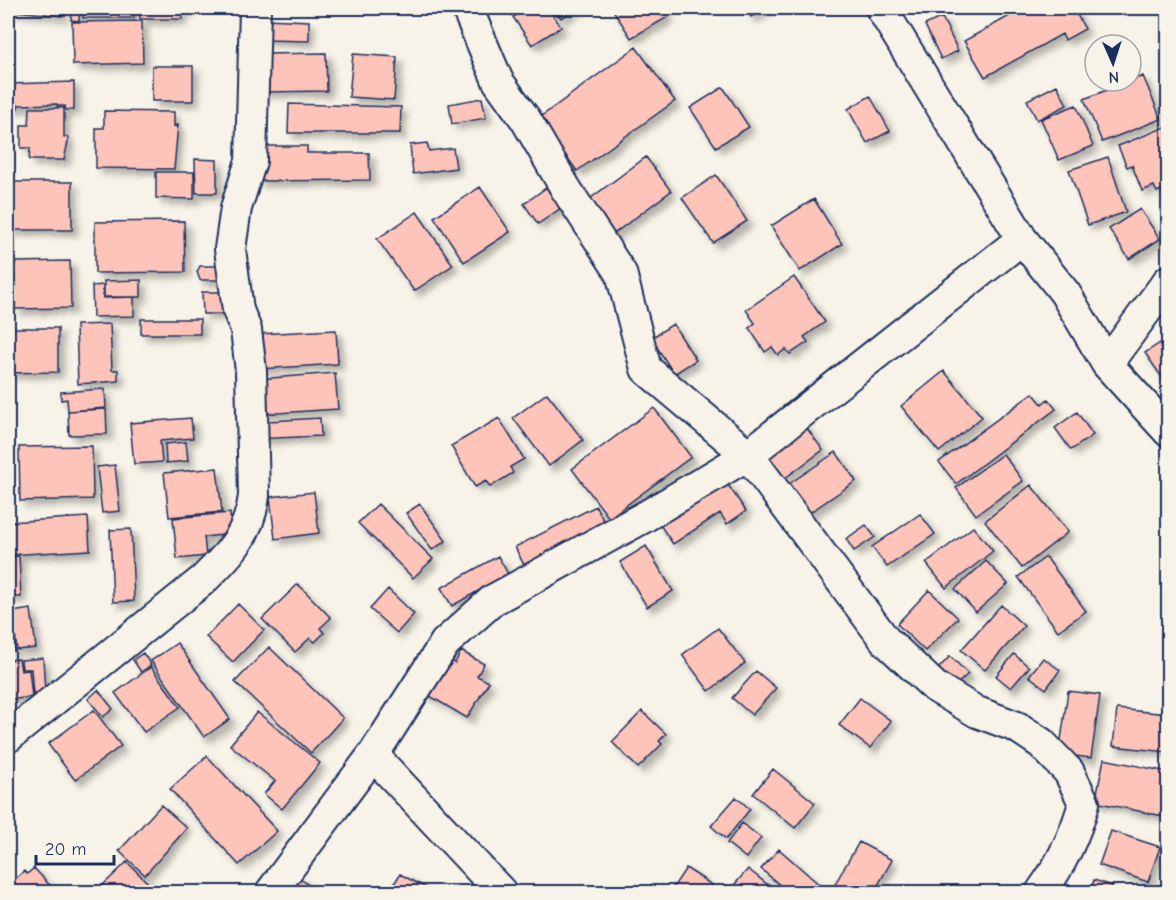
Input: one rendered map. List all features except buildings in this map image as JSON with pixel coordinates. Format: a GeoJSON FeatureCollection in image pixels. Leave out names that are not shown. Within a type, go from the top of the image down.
{"type":"FeatureCollection","features":[{"type":"Feature","properties":{"kind":"street"},"geometry":{"type":"LineString","coordinates":[[8,737],[203,580],[228,556],[243,536],[252,515],[254,496],[251,371],[246,330],[238,310],[230,249],[236,208],[251,161],[255,8]]}},
{"type":"Feature","properties":{"kind":"street"},"geometry":{"type":"LineString","coordinates":[[467,8],[498,81],[526,120],[566,189],[621,273],[646,369],[748,455],[885,640],[935,687],[977,712],[1017,727],[1041,743],[1069,772],[1084,803],[1077,828],[1057,872],[1041,892]]}},
{"type":"Feature","properties":{"kind":"street"},"geometry":{"type":"LineString","coordinates":[[881,8],[1022,239],[1065,293],[1107,364],[1168,432]]}},
{"type":"Feature","properties":{"kind":"street"},"geometry":{"type":"LineString","coordinates":[[272,892],[373,755],[445,643],[493,600],[646,516],[748,455],[1022,239]]}},
{"type":"Feature","properties":{"kind":"street"},"geometry":{"type":"LineString","coordinates":[[1107,364],[1168,281]]}},
{"type":"Feature","properties":{"kind":"street"},"geometry":{"type":"LineString","coordinates":[[373,755],[501,892]]}}]}
